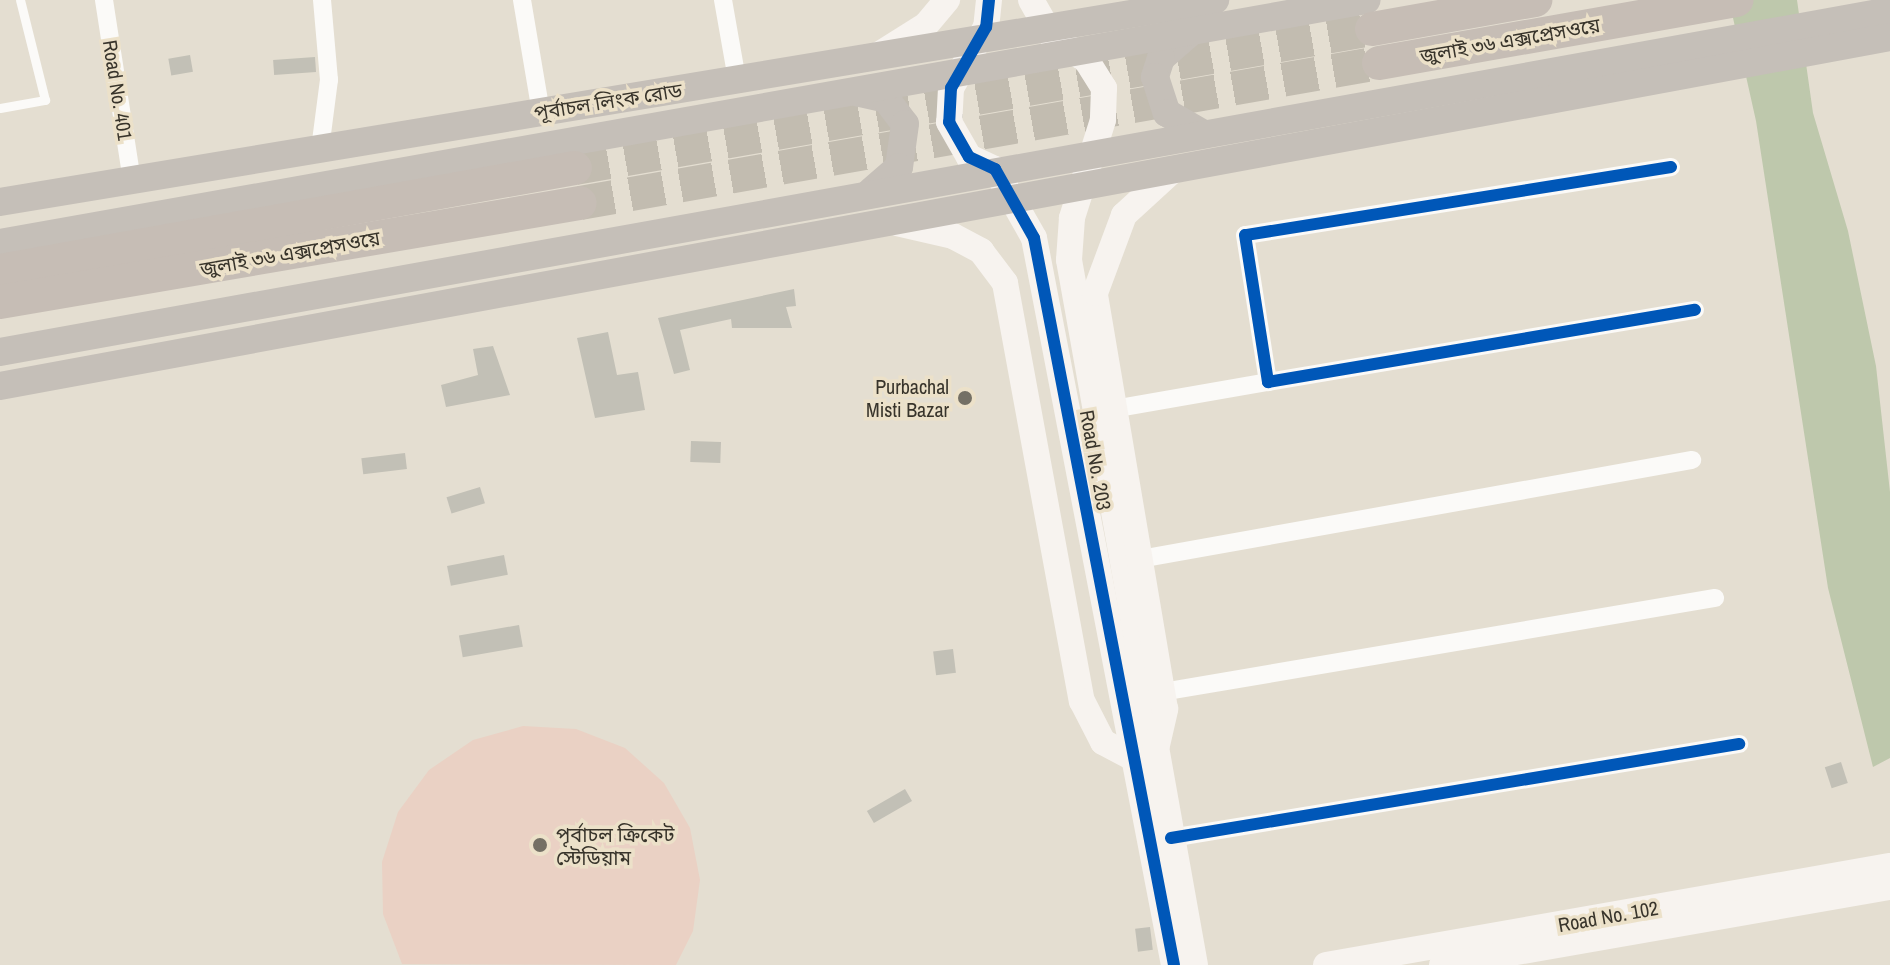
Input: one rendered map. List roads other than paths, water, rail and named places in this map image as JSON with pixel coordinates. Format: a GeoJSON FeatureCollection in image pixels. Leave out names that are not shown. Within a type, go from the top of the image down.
{"type":"FeatureCollection","features":[{"type":"Feature","properties":{"kind":"highway","name":"জুলাই ৩৬ এক্সপ্রেসওয়ে"},"geometry":{"type":"LineString","coordinates":[[1370,14],[1535,0]]}},
{"type":"Feature","properties":{"kind":"highway","name":"জুলাই ৩৬ এক্সপ্রেসওয়ে"},"geometry":{"type":"LineString","coordinates":[[1379,63],[1736,0]]}},
{"type":"Feature","properties":{"kind":"highway","name":"জুলাই ৩৬ এক্সপ্রেসওয়ে"},"geometry":{"type":"LineString","coordinates":[[0,271],[575,168]]}},
{"type":"Feature","properties":{"kind":"highway","name":"জুলাই ৩৬ এক্সপ্রেসওয়ে"},"geometry":{"type":"LineString","coordinates":[[0,302],[580,203]]}},
{"type":"Feature","properties":{"kind":"main road","name":"পূর্বাচল লিংক রোড"},"geometry":{"type":"LineString","coordinates":[[0,202],[1215,0]]}},
{"type":"Feature","properties":{"kind":"main road"},"geometry":{"type":"LineString","coordinates":[[0,352],[295,293],[1890,11]]}},
{"type":"Feature","properties":{"kind":"main road"},"geometry":{"type":"LineString","coordinates":[[0,243],[1193,31],[1370,14]]}},
{"type":"Feature","properties":{"kind":"main road"},"geometry":{"type":"LineString","coordinates":[[1193,31],[1161,58],[1155,77],[1167,113],[1202,133]]}},
{"type":"Feature","properties":{"kind":"main road"},"geometry":{"type":"LineString","coordinates":[[0,386],[897,223],[1890,37]]}},
{"type":"Feature","properties":{"kind":"main road"},"geometry":{"type":"LineString","coordinates":[[851,91],[886,99],[905,124],[899,167],[871,191]]}},
{"type":"Feature","properties":{"kind":"street","name":"Road No. 401"},"geometry":{"type":"LineString","coordinates":[[104,0],[132,180]]}},
{"type":"Feature","properties":{"kind":"street"},"geometry":{"type":"LineString","coordinates":[[320,149],[329,80],[322,0]]}},
{"type":"Feature","properties":{"kind":"street"},"geometry":{"type":"LineString","coordinates":[[522,0],[541,112]]}},
{"type":"Feature","properties":{"kind":"street"},"geometry":{"type":"LineString","coordinates":[[723,0],[737,79]]}},
{"type":"Feature","properties":{"kind":"street"},"geometry":{"type":"LineString","coordinates":[[870,59],[926,25],[947,0]]}},
{"type":"Feature","properties":{"kind":"street","name":"Road No. 203"},"geometry":{"type":"LineString","coordinates":[[989,0],[986,27],[951,88],[949,122],[969,157],[995,169],[1034,238],[1140,744],[1171,838],[1195,965]]}},
{"type":"Feature","properties":{"kind":"street","name":"Road No. 203"},"geometry":{"type":"LineString","coordinates":[[1031,0],[1070,52],[1097,71],[1104,88],[1103,120],[1089,153],[1069,260],[1174,965]]}},
{"type":"Feature","properties":{"kind":"street"},"geometry":{"type":"LineString","coordinates":[[1106,0],[1149,11]]}},
{"type":"Feature","properties":{"kind":"street"},"geometry":{"type":"LineString","coordinates":[[1268,382],[1245,235],[1671,167]]}},
{"type":"Feature","properties":{"kind":"street","name":"Road No. 203"},"geometry":{"type":"LineString","coordinates":[[1140,744],[1164,732],[1162,692],[1095,293],[1103,259],[1124,215],[1171,172]]}},
{"type":"Feature","properties":{"kind":"street"},"geometry":{"type":"LineString","coordinates":[[897,223],[953,236],[981,251],[1005,283],[1082,701],[1103,742],[1140,744]]}},
{"type":"Feature","properties":{"kind":"street"},"geometry":{"type":"LineString","coordinates":[[1113,409],[1695,310]]}},
{"type":"Feature","properties":{"kind":"street"},"geometry":{"type":"LineString","coordinates":[[1140,559],[1692,460]]}},
{"type":"Feature","properties":{"kind":"street"},"geometry":{"type":"LineString","coordinates":[[1162,692],[1715,598]]}},
{"type":"Feature","properties":{"kind":"street"},"geometry":{"type":"LineString","coordinates":[[1171,838],[1739,744]]}},
{"type":"Feature","properties":{"kind":"street","name":"Road No. 102"},"geometry":{"type":"LineString","coordinates":[[1442,965],[1789,894],[1890,866]]}},
{"type":"Feature","properties":{"kind":"street","name":"Road No. 102"},"geometry":{"type":"LineString","coordinates":[[1326,965],[1789,894],[1890,887]]}},
{"type":"Feature","properties":{"kind":"lane"},"geometry":{"type":"LineString","coordinates":[[0,108],[45,100],[20,0]]}},
{"type":"Feature","properties":{"kind":"tunnel"},"geometry":{"type":"LineString","coordinates":[[575,168],[1372,29]]}},
{"type":"Feature","properties":{"kind":"tunnel"},"geometry":{"type":"LineString","coordinates":[[580,203],[1379,63]]}},
{"type":"Feature","properties":{"kind":"place","name":"Purbachal Misti Bazar"},"geometry":{"type":"Point","coordinates":[965,398]}},
{"type":"Feature","properties":{"kind":"place","name":"পূর্বাচল ক্রিকেট স্টেডিয়াম"},"geometry":{"type":"Point","coordinates":[540,845]}}]}
